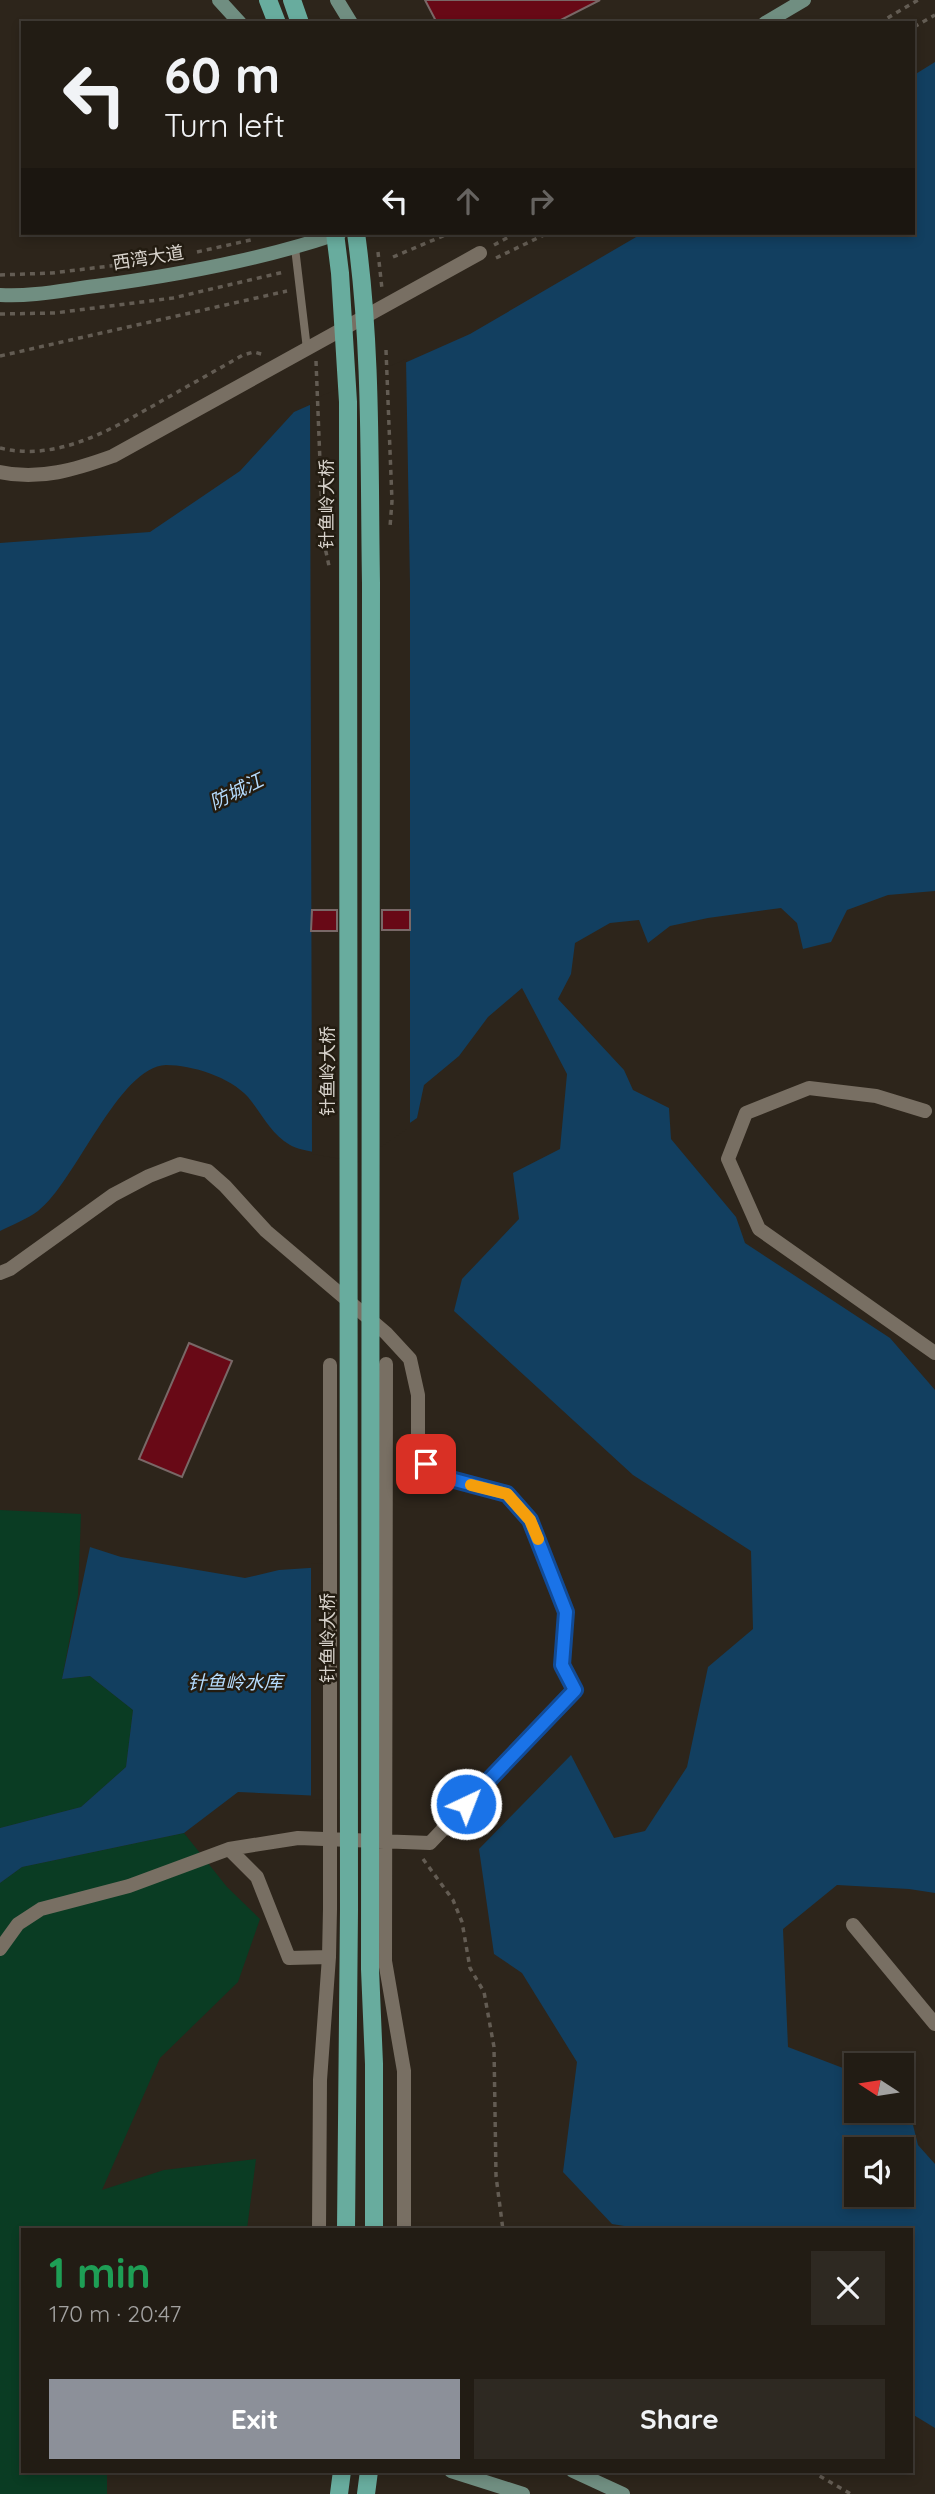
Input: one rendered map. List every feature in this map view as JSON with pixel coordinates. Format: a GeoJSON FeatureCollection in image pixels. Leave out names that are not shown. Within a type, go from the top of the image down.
{"type":"FeatureCollection","features":[{"type":"Feature","properties":{"kind":"main road"},"geometry":{"type":"LineString","coordinates":[[219,0],[238,21]]}},
{"type":"Feature","properties":{"kind":"main road"},"geometry":{"type":"LineString","coordinates":[[268,0],[276,21]]}},
{"type":"Feature","properties":{"kind":"main road"},"geometry":{"type":"LineString","coordinates":[[292,0],[299,21]]}},
{"type":"Feature","properties":{"kind":"main road"},"geometry":{"type":"LineString","coordinates":[[337,0],[350,21]]}},
{"type":"Feature","properties":{"kind":"main road"},"geometry":{"type":"LineString","coordinates":[[768,21],[804,0]]}},
{"type":"Feature","properties":{"kind":"main road","name":"西湾大道"},"geometry":{"type":"LineString","coordinates":[[0,295],[52,292],[167,276],[295,248],[332,235]]}},
{"type":"Feature","properties":{"kind":"main road","name":"针鱼岭大桥"},"geometry":{"type":"LineString","coordinates":[[338,235],[348,402],[349,1909],[346,2228]]}},
{"type":"Feature","properties":{"kind":"main road"},"geometry":{"type":"LineString","coordinates":[[356,235],[369,401],[378,1909],[374,2228]]}},
{"type":"Feature","properties":{"kind":"main road"},"geometry":{"type":"LineString","coordinates":[[339,2494],[342,2473]]}},
{"type":"Feature","properties":{"kind":"main road"},"geometry":{"type":"LineString","coordinates":[[366,2494],[369,2473]]}},
{"type":"Feature","properties":{"kind":"main road"},"geometry":{"type":"LineString","coordinates":[[457,2473],[523,2494]]}},
{"type":"Feature","properties":{"kind":"main road"},"geometry":{"type":"LineString","coordinates":[[577,2473],[623,2494]]}},
{"type":"Feature","properties":{"kind":"street"},"geometry":{"type":"LineString","coordinates":[[0,472],[52,473],[75,470],[113,456],[277,366],[311,351],[480,253]]}},
{"type":"Feature","properties":{"kind":"street"},"geometry":{"type":"LineString","coordinates":[[925,1111],[876,1096],[809,1088],[746,1113],[728,1159],[759,1229],[935,1353]]}},
{"type":"Feature","properties":{"kind":"street"},"geometry":{"type":"LineString","coordinates":[[0,1273],[10,1269],[113,1195],[149,1176],[180,1164],[208,1171],[266,1231],[386,1333],[410,1359],[418,1395],[418,1436],[426,1464],[447,1478],[507,1494],[530,1520],[566,1612],[562,1665],[575,1690],[430,1843],[298,1838],[229,1849],[129,1886],[40,1909],[18,1924],[0,1949]]}},
{"type":"Feature","properties":{"kind":"street"},"geometry":{"type":"LineString","coordinates":[[386,1364],[378,1909],[404,2071],[404,2228]]}},
{"type":"Feature","properties":{"kind":"street"},"geometry":{"type":"LineString","coordinates":[[319,2228],[320,2080],[330,1909],[330,1365]]}},
{"type":"Feature","properties":{"kind":"street"},"geometry":{"type":"LineString","coordinates":[[229,1849],[257,1878],[289,1958],[329,1957]]}},
{"type":"Feature","properties":{"kind":"street"},"geometry":{"type":"LineString","coordinates":[[853,1925],[935,2024]]}},
{"type":"Feature","properties":{"kind":"lane"},"geometry":{"type":"LineString","coordinates":[[295,248],[311,351]]}},
{"type":"Feature","properties":{"kind":"path"},"geometry":{"type":"LineString","coordinates":[[882,21],[918,0]]}},
{"type":"Feature","properties":{"kind":"path"},"geometry":{"type":"LineString","coordinates":[[915,26],[935,15]]}},
{"type":"Feature","properties":{"kind":"path"},"geometry":{"type":"LineString","coordinates":[[393,257],[445,235]]}},
{"type":"Feature","properties":{"kind":"path"},"geometry":{"type":"LineString","coordinates":[[480,253],[512,235]]}},
{"type":"Feature","properties":{"kind":"path"},"geometry":{"type":"LineString","coordinates":[[192,253],[258,239]]}},
{"type":"Feature","properties":{"kind":"path"},"geometry":{"type":"LineString","coordinates":[[0,275],[52,273],[141,262]]}},
{"type":"Feature","properties":{"kind":"path"},"geometry":{"type":"LineString","coordinates":[[0,314],[55,313],[173,298],[298,269]]}},
{"type":"Feature","properties":{"kind":"path"},"geometry":{"type":"LineString","coordinates":[[0,356],[294,290]]}},
{"type":"Feature","properties":{"kind":"path"},"geometry":{"type":"LineString","coordinates":[[311,351],[323,538],[330,572]]}},
{"type":"Feature","properties":{"kind":"path"},"geometry":{"type":"LineString","coordinates":[[0,448],[14,451],[40,450],[69,446],[98,437],[254,352],[265,355],[277,366]]}},
{"type":"Feature","properties":{"kind":"path"},"geometry":{"type":"LineString","coordinates":[[412,1843],[453,1900],[462,1923],[470,1968],[484,1992],[494,2047],[496,2176],[503,2228]]}},
{"type":"Feature","properties":{"kind":"path"},"geometry":{"type":"LineString","coordinates":[[814,2473],[850,2494]]}},
{"type":"Feature","properties":{"kind":"green space"},"geometry":{"type":"Polygon","coordinates":[[[0,1510],[81,1514],[78,1595],[62,1679],[90,1676],[133,1710],[126,1767],[81,1807],[0,1828],[0,1510]]]}},
{"type":"Feature","properties":{"kind":"green space"},"geometry":{"type":"Polygon","coordinates":[[[184,1833],[227,1887],[260,1919],[238,1982],[160,2058],[102,2190],[164,2170],[256,2159],[247,2228],[21,2228],[21,2473],[107,2473],[107,2494],[0,2494],[0,1883],[22,1867],[184,1833]]]}},
{"type":"Feature","properties":{"kind":"water","name":"防城江"},"geometry":{"type":"Polygon","coordinates":[[[935,62],[935,891],[888,895],[847,910],[831,942],[803,949],[797,923],[781,908],[670,926],[648,943],[639,920],[610,923],[575,943],[571,974],[558,999],[624,1070],[633,1090],[669,1108],[671,1139],[736,1217],[745,1243],[890,1338],[935,1390],[935,1893],[837,1885],[783,1929],[788,2047],[844,2068],[844,2123],[912,2123],[918,2145],[935,2164],[935,2428],[913,2415],[913,2228],[637,2228],[612,2224],[563,2172],[577,2062],[522,1973],[494,1954],[479,1849],[571,1755],[614,1838],[645,1831],[687,1767],[708,1667],[753,1629],[751,1551],[633,1475],[454,1311],[462,1279],[519,1219],[513,1173],[560,1149],[567,1074],[522,988],[488,1017],[459,1056],[424,1085],[417,1118],[358,1159],[312,1152],[290,1145],[272,1129],[248,1097],[231,1084],[199,1070],[166,1065],[149,1070],[131,1084],[98,1128],[67,1177],[38,1211],[0,1231],[0,543],[150,532],[240,471],[294,412],[470,334],[640,235],[915,235],[915,74],[935,62]]]}},
{"type":"Feature","properties":{"kind":"water","name":"针鱼岭水库"},"geometry":{"type":"Polygon","coordinates":[[[90,1547],[121,1557],[245,1578],[279,1570],[339,1566],[342,1797],[238,1792],[184,1833],[22,1867],[0,1883],[0,1828],[81,1807],[126,1767],[133,1710],[90,1676],[62,1679],[90,1547]]]}},
{"type":"Feature","properties":{"kind":"pier"},"geometry":{"type":"Polygon","coordinates":[[[406,359],[410,583],[410,1127],[359,1162],[312,1154],[310,401],[406,359]]]}},
{"type":"Feature","properties":{"kind":"pier"},"geometry":{"type":"Polygon","coordinates":[[[340,1563],[343,1800],[311,1799],[311,1564],[340,1563]]]}},
{"type":"Feature","properties":{"kind":"building"},"geometry":{"type":"Polygon","coordinates":[[[425,0],[600,0],[559,21],[436,21],[425,0]]]}},
{"type":"Feature","properties":{"kind":"building"},"geometry":{"type":"Polygon","coordinates":[[[312,910],[337,910],[337,931],[311,931],[312,910]]]}},
{"type":"Feature","properties":{"kind":"building"},"geometry":{"type":"Polygon","coordinates":[[[382,910],[410,910],[410,930],[382,930],[382,910]]]}},
{"type":"Feature","properties":{"kind":"building"},"geometry":{"type":"Polygon","coordinates":[[[189,1343],[232,1361],[182,1477],[139,1459],[189,1343]]]}},
{"type":"Feature","properties":{"kind":"slow traffic"},"geometry":{"type":"LineString","coordinates":[[471,1485],[507,1494],[530,1520],[538,1539]]}},
{"type":"Feature","properties":{"kind":"route"},"geometry":{"type":"LineString","coordinates":[[426,1464],[447,1478],[507,1494],[530,1520],[566,1612],[562,1665],[575,1690],[466,1804]]}}]}
